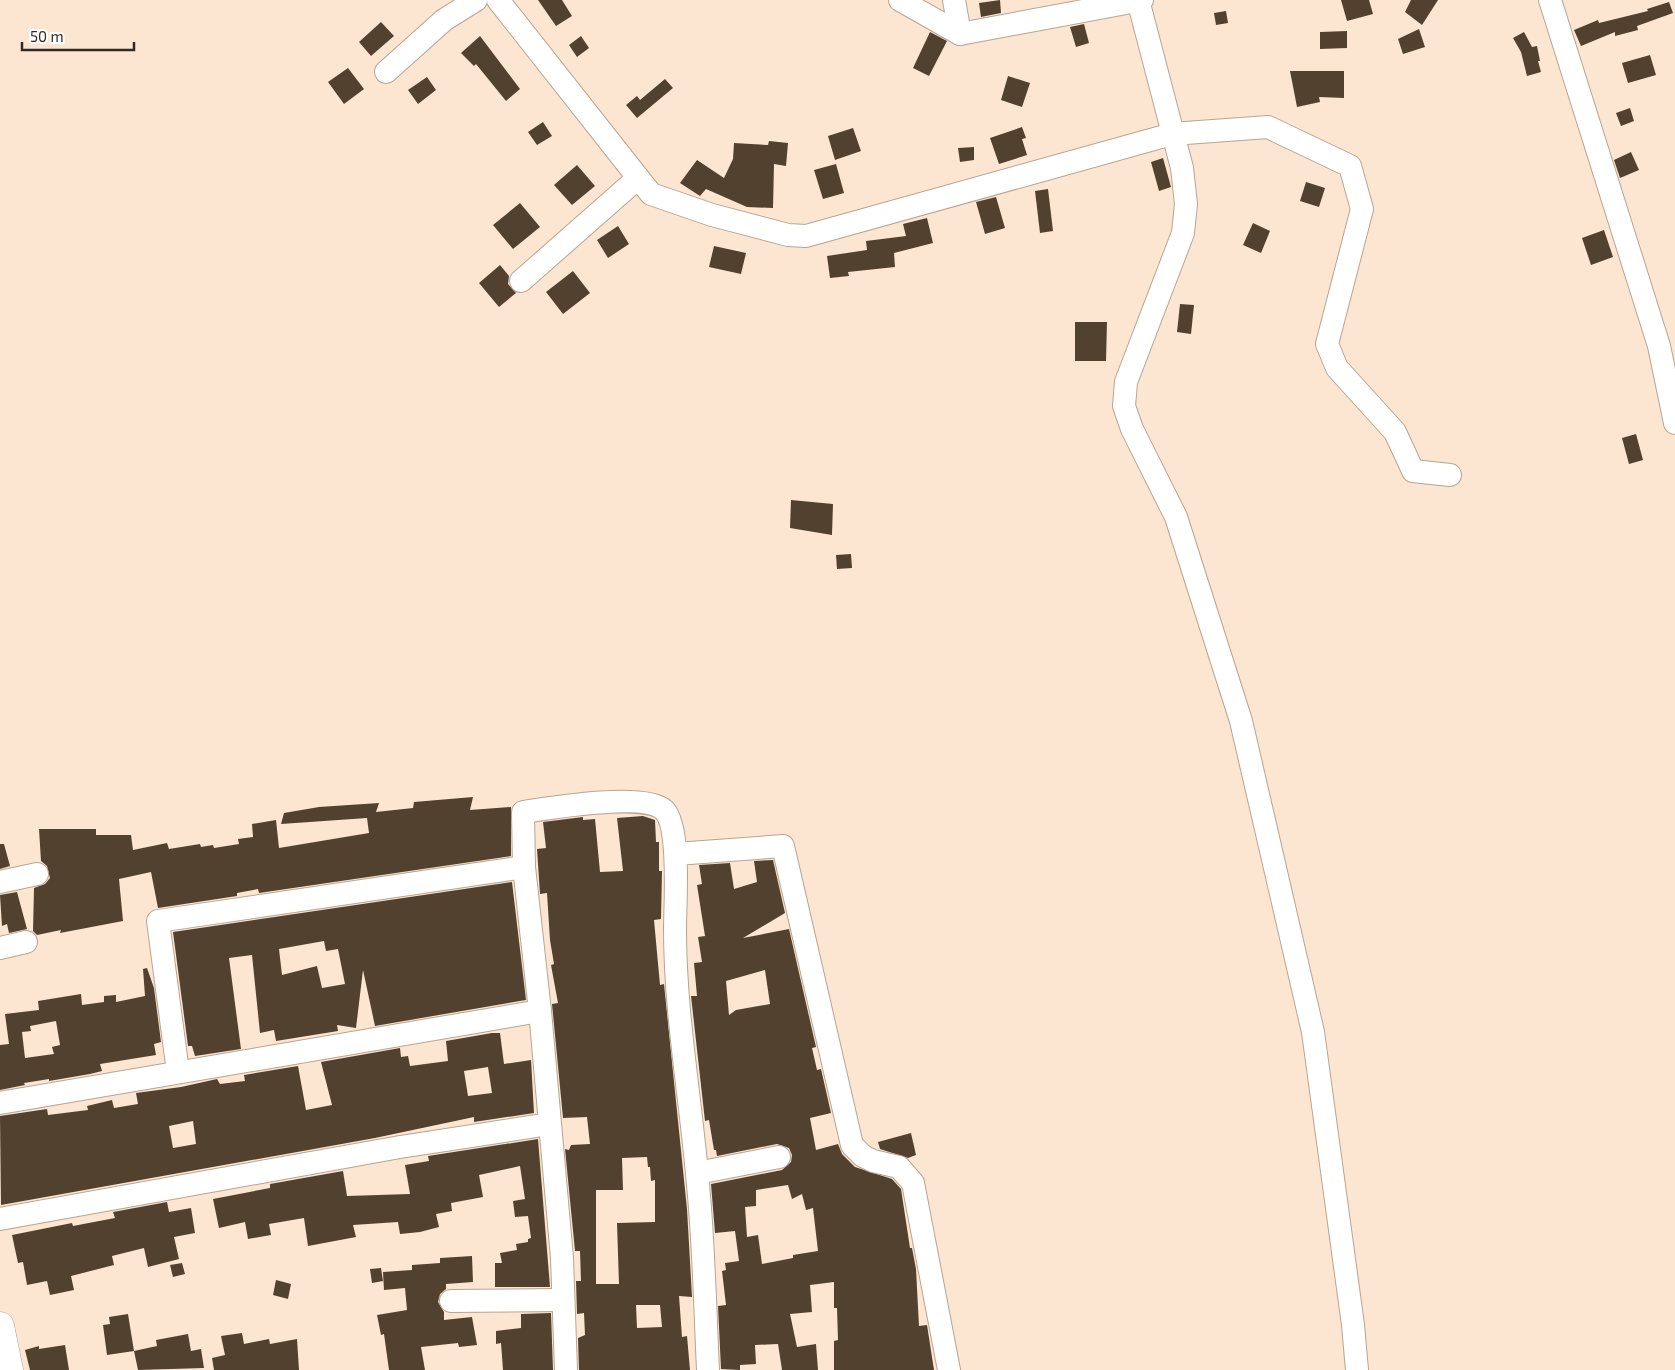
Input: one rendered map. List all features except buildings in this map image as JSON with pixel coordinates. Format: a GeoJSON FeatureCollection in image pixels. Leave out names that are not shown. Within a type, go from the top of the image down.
{"type":"FeatureCollection","features":[{"type":"Feature","properties":{"kind":"main road"},"geometry":{"type":"LineString","coordinates":[[0,1326],[9,1370]]}},
{"type":"Feature","properties":{"kind":"street"},"geometry":{"type":"LineString","coordinates":[[386,72],[444,20],[476,0]]}},
{"type":"Feature","properties":{"kind":"street"},"geometry":{"type":"LineString","coordinates":[[498,0],[651,194],[712,215],[788,235],[806,236],[1172,134],[1268,127],[1350,166],[1362,209],[1327,344],[1337,368],[1395,432],[1413,471],[1450,475]]}},
{"type":"Feature","properties":{"kind":"street"},"geometry":{"type":"LineString","coordinates":[[900,0],[960,34],[1139,0],[1182,168],[1186,204],[1183,233],[1126,382],[1124,406],[1132,429],[1176,517],[1241,721],[1312,1032],[1354,1325],[1357,1370]]}},
{"type":"Feature","properties":{"kind":"street"},"geometry":{"type":"LineString","coordinates":[[954,0],[960,34]]}},
{"type":"Feature","properties":{"kind":"street"},"geometry":{"type":"LineString","coordinates":[[1550,0],[1660,346],[1675,423]]}},
{"type":"Feature","properties":{"kind":"street"},"geometry":{"type":"LineString","coordinates":[[521,281],[638,178]]}},
{"type":"Feature","properties":{"kind":"street"},"geometry":{"type":"LineString","coordinates":[[566,1370],[562,1258],[540,1011],[524,867],[523,812],[600,802],[652,804],[663,809],[671,819],[676,854],[675,972],[697,1174],[708,1370]]}},
{"type":"Feature","properties":{"kind":"street"},"geometry":{"type":"LineString","coordinates":[[676,854],[783,846],[852,1145],[863,1156],[873,1161],[899,1167],[913,1183],[950,1370]]}},
{"type":"Feature","properties":{"kind":"street"},"geometry":{"type":"LineString","coordinates":[[178,1072],[158,921],[524,867]]}},
{"type":"Feature","properties":{"kind":"street"},"geometry":{"type":"LineString","coordinates":[[0,882],[37,874]]}},
{"type":"Feature","properties":{"kind":"street"},"geometry":{"type":"LineString","coordinates":[[0,948],[26,942]]}},
{"type":"Feature","properties":{"kind":"street"},"geometry":{"type":"LineString","coordinates":[[0,1103],[540,1011]]}},
{"type":"Feature","properties":{"kind":"street"},"geometry":{"type":"LineString","coordinates":[[0,1219],[400,1147],[549,1124]]}},
{"type":"Feature","properties":{"kind":"street"},"geometry":{"type":"LineString","coordinates":[[697,1174],[779,1157]]}},
{"type":"Feature","properties":{"kind":"street"},"geometry":{"type":"LineString","coordinates":[[451,1301],[563,1300]]}}]}
